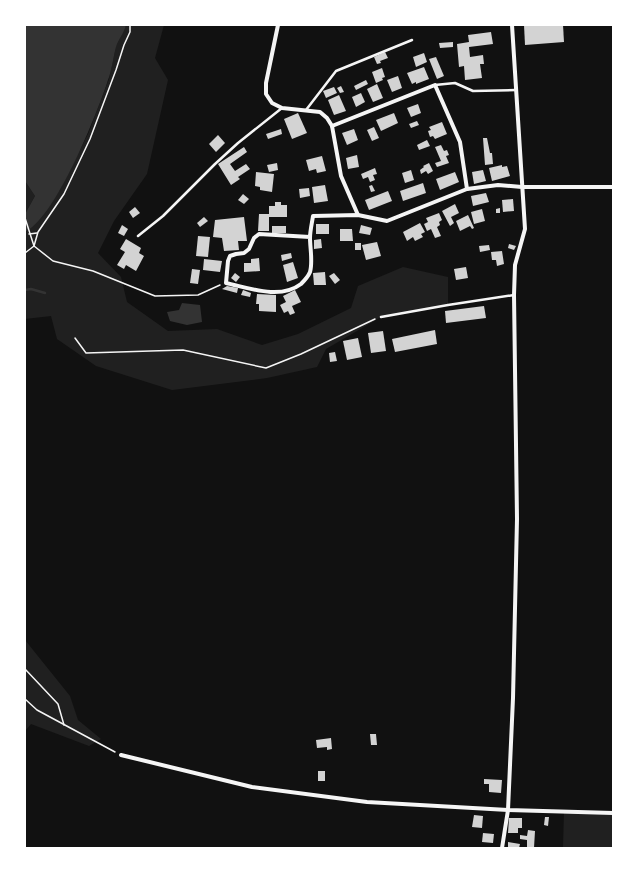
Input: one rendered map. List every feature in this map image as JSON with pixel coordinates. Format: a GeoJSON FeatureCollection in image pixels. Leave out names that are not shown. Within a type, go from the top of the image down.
{"type":"FeatureCollection","features":[{"type":"Feature","properties":{"kind":"street"},"geometry":{"type":"LineString","coordinates":[[278,25],[266,82],[266,94],[272,103],[282,108],[320,112],[327,118],[332,126],[340,176],[358,215]]}},
{"type":"Feature","properties":{"kind":"street"},"geometry":{"type":"LineString","coordinates":[[502,848],[508,810],[514,698],[517,527],[514,295],[515,265],[525,229],[512,25]]}},
{"type":"Feature","properties":{"kind":"street"},"geometry":{"type":"LineString","coordinates":[[332,126],[435,86],[460,142],[467,189]]}},
{"type":"Feature","properties":{"kind":"street"},"geometry":{"type":"LineString","coordinates":[[310,237],[259,234],[254,238],[249,249],[244,253],[230,256],[228,261],[226,283],[269,292],[284,291],[297,286],[307,278],[310,271],[310,237],[313,216],[358,215],[387,221],[467,189],[498,185],[522,187],[613,187]]}},
{"type":"Feature","properties":{"kind":"street"},"geometry":{"type":"LineString","coordinates":[[121,755],[252,787],[368,802],[508,810],[613,813]]}},
{"type":"Feature","properties":{"kind":"lane"},"geometry":{"type":"LineString","coordinates":[[306,110],[336,71],[412,40]]}},
{"type":"Feature","properties":{"kind":"lane"},"geometry":{"type":"LineString","coordinates":[[435,86],[455,83],[473,91],[516,90]]}},
{"type":"Feature","properties":{"kind":"lane"},"geometry":{"type":"LineString","coordinates":[[138,236],[163,216],[238,143],[282,108]]}},
{"type":"Feature","properties":{"kind":"lane"},"geometry":{"type":"LineString","coordinates":[[381,316],[448,304],[514,295]]}},
{"type":"Feature","properties":{"kind":"path"},"geometry":{"type":"LineString","coordinates":[[25,253],[34,246],[38,232],[64,194],[90,138],[130,32],[130,25]]}},
{"type":"Feature","properties":{"kind":"path"},"geometry":{"type":"LineString","coordinates":[[25,218],[34,246],[53,261],[93,271],[155,296],[198,295],[226,283]]}},
{"type":"Feature","properties":{"kind":"path"},"geometry":{"type":"LineString","coordinates":[[29,234],[38,232]]}},
{"type":"Feature","properties":{"kind":"path"},"geometry":{"type":"LineString","coordinates":[[75,338],[86,353],[183,350],[266,368],[301,354],[381,316]]}},
{"type":"Feature","properties":{"kind":"path"},"geometry":{"type":"LineString","coordinates":[[25,669],[58,704],[64,725]]}},
{"type":"Feature","properties":{"kind":"path"},"geometry":{"type":"LineString","coordinates":[[25,699],[37,710],[121,755]]}},
{"type":"Feature","properties":{"kind":"shaded area"},"geometry":{"type":"Polygon","coordinates":[[[25,25],[126,25],[116,47],[111,72],[103,96],[74,163],[50,207],[37,223],[25,232],[25,214],[35,196],[25,181],[25,25]]]}},
{"type":"Feature","properties":{"kind":"shaded area"},"geometry":{"type":"Polygon","coordinates":[[[126,25],[164,25],[155,58],[168,80],[147,174],[114,221],[98,253],[121,277],[127,302],[168,331],[217,329],[262,345],[298,334],[351,308],[358,286],[403,267],[448,277],[448,305],[381,317],[326,349],[317,367],[267,378],[172,390],[96,366],[57,339],[51,316],[25,319],[25,232],[29,230],[59,191],[88,134],[109,79],[116,46],[126,25]]]}},
{"type":"Feature","properties":{"kind":"shaded area"},"geometry":{"type":"Polygon","coordinates":[[[25,181],[35,196],[25,214],[25,181]]]}},
{"type":"Feature","properties":{"kind":"shaded area"},"geometry":{"type":"Polygon","coordinates":[[[182,303],[200,305],[202,322],[187,325],[170,321],[167,312],[179,310],[182,303]]]}},
{"type":"Feature","properties":{"kind":"shaded area"},"geometry":{"type":"Polygon","coordinates":[[[25,640],[70,696],[78,720],[101,739],[89,746],[31,724],[25,731],[25,640]]]}},
{"type":"Feature","properties":{"kind":"shaded area"},"geometry":{"type":"Polygon","coordinates":[[[564,812],[613,813],[613,848],[563,848],[564,812]]]}},
{"type":"Feature","properties":{"kind":"building"},"geometry":{"type":"Polygon","coordinates":[[[524,25],[563,25],[564,42],[525,45],[524,25]]]}},
{"type":"Feature","properties":{"kind":"building"},"geometry":{"type":"Polygon","coordinates":[[[491,32],[493,44],[469,47],[470,57],[483,55],[484,64],[480,64],[482,78],[465,80],[464,66],[459,67],[457,44],[469,42],[468,35],[491,32]]]}},
{"type":"Feature","properties":{"kind":"building"},"geometry":{"type":"Polygon","coordinates":[[[453,42],[453,47],[440,48],[439,43],[453,42]]]}},
{"type":"Feature","properties":{"kind":"building"},"geometry":{"type":"Polygon","coordinates":[[[385,52],[388,58],[377,64],[374,57],[385,52]]]}},
{"type":"Feature","properties":{"kind":"building"},"geometry":{"type":"Polygon","coordinates":[[[424,53],[427,62],[416,67],[413,57],[424,53]]]}},
{"type":"Feature","properties":{"kind":"building"},"geometry":{"type":"Polygon","coordinates":[[[436,57],[444,76],[437,79],[429,59],[436,57]]]}},
{"type":"Feature","properties":{"kind":"building"},"geometry":{"type":"Polygon","coordinates":[[[424,67],[429,79],[412,84],[407,73],[424,67]]]}},
{"type":"Feature","properties":{"kind":"building"},"geometry":{"type":"Polygon","coordinates":[[[382,68],[385,77],[382,78],[383,80],[376,83],[372,72],[382,68]]]}},
{"type":"Feature","properties":{"kind":"building"},"geometry":{"type":"Polygon","coordinates":[[[398,76],[402,88],[392,92],[387,80],[398,76]]]}},
{"type":"Feature","properties":{"kind":"building"},"geometry":{"type":"Polygon","coordinates":[[[366,80],[368,84],[356,90],[354,86],[366,80]]]}},
{"type":"Feature","properties":{"kind":"building"},"geometry":{"type":"Polygon","coordinates":[[[377,84],[383,98],[373,102],[367,89],[377,84]]]}},
{"type":"Feature","properties":{"kind":"building"},"geometry":{"type":"Polygon","coordinates":[[[341,86],[344,92],[340,93],[337,88],[341,86]]]}},
{"type":"Feature","properties":{"kind":"building"},"geometry":{"type":"Polygon","coordinates":[[[334,87],[337,93],[326,98],[323,91],[334,87]]]}},
{"type":"Feature","properties":{"kind":"building"},"geometry":{"type":"Polygon","coordinates":[[[361,93],[365,102],[356,107],[352,97],[361,93]]]}},
{"type":"Feature","properties":{"kind":"building"},"geometry":{"type":"Polygon","coordinates":[[[339,95],[346,111],[334,115],[328,100],[339,95]]]}},
{"type":"Feature","properties":{"kind":"building"},"geometry":{"type":"Polygon","coordinates":[[[418,104],[421,113],[411,117],[407,108],[418,104]]]}},
{"type":"Feature","properties":{"kind":"building"},"geometry":{"type":"Polygon","coordinates":[[[298,113],[307,133],[292,139],[284,119],[298,113]]]}},
{"type":"Feature","properties":{"kind":"building"},"geometry":{"type":"Polygon","coordinates":[[[394,113],[398,123],[381,131],[376,120],[394,113]]]}},
{"type":"Feature","properties":{"kind":"building"},"geometry":{"type":"Polygon","coordinates":[[[417,121],[419,125],[411,128],[409,124],[417,121]]]}},
{"type":"Feature","properties":{"kind":"building"},"geometry":{"type":"Polygon","coordinates":[[[442,122],[447,134],[435,139],[433,136],[430,137],[428,131],[431,130],[429,127],[442,122]]]}},
{"type":"Feature","properties":{"kind":"building"},"geometry":{"type":"Polygon","coordinates":[[[374,127],[379,138],[372,141],[367,130],[374,127]]]}},
{"type":"Feature","properties":{"kind":"building"},"geometry":{"type":"Polygon","coordinates":[[[281,129],[282,134],[268,139],[266,134],[281,129]]]}},
{"type":"Feature","properties":{"kind":"building"},"geometry":{"type":"Polygon","coordinates":[[[354,129],[358,140],[347,145],[342,133],[354,129]]]}},
{"type":"Feature","properties":{"kind":"building"},"geometry":{"type":"Polygon","coordinates":[[[218,135],[225,143],[216,152],[209,144],[218,135]]]}},
{"type":"Feature","properties":{"kind":"building"},"geometry":{"type":"Polygon","coordinates":[[[483,138],[487,138],[490,153],[492,153],[493,164],[485,165],[483,138]]]}},
{"type":"Feature","properties":{"kind":"building"},"geometry":{"type":"Polygon","coordinates":[[[427,140],[430,146],[419,150],[417,145],[427,140]]]}},
{"type":"Feature","properties":{"kind":"building"},"geometry":{"type":"Polygon","coordinates":[[[441,145],[444,151],[447,150],[449,155],[446,156],[449,163],[437,167],[435,163],[441,161],[435,147],[441,145]]]}},
{"type":"Feature","properties":{"kind":"building"},"geometry":{"type":"Polygon","coordinates":[[[244,147],[247,152],[230,164],[235,171],[246,164],[250,169],[238,177],[240,179],[231,185],[218,164],[244,147]]]}},
{"type":"Feature","properties":{"kind":"building"},"geometry":{"type":"Polygon","coordinates":[[[357,155],[359,167],[348,169],[346,158],[357,155]]]}},
{"type":"Feature","properties":{"kind":"building"},"geometry":{"type":"Polygon","coordinates":[[[322,156],[326,171],[317,173],[316,169],[309,171],[306,160],[322,156]]]}},
{"type":"Feature","properties":{"kind":"building"},"geometry":{"type":"Polygon","coordinates":[[[277,163],[278,170],[269,172],[267,165],[277,163]]]}},
{"type":"Feature","properties":{"kind":"building"},"geometry":{"type":"Polygon","coordinates":[[[429,163],[433,171],[428,174],[426,171],[421,174],[420,170],[424,167],[423,166],[429,163]]]}},
{"type":"Feature","properties":{"kind":"building"},"geometry":{"type":"Polygon","coordinates":[[[502,165],[502,167],[507,166],[510,176],[492,181],[489,168],[502,165]]]}},
{"type":"Feature","properties":{"kind":"building"},"geometry":{"type":"Polygon","coordinates":[[[375,168],[377,174],[373,175],[375,180],[370,182],[368,177],[363,179],[361,174],[375,168]]]}},
{"type":"Feature","properties":{"kind":"building"},"geometry":{"type":"Polygon","coordinates":[[[411,170],[414,180],[405,183],[402,173],[411,170]]]}},
{"type":"Feature","properties":{"kind":"building"},"geometry":{"type":"Polygon","coordinates":[[[483,170],[486,181],[474,184],[472,172],[483,170]]]}},
{"type":"Feature","properties":{"kind":"building"},"geometry":{"type":"Polygon","coordinates":[[[256,172],[274,174],[272,192],[260,190],[260,187],[255,186],[256,172]]]}},
{"type":"Feature","properties":{"kind":"building"},"geometry":{"type":"Polygon","coordinates":[[[455,172],[459,182],[440,190],[436,179],[455,172]]]}},
{"type":"Feature","properties":{"kind":"building"},"geometry":{"type":"Polygon","coordinates":[[[423,183],[426,193],[403,201],[400,191],[423,183]]]}},
{"type":"Feature","properties":{"kind":"building"},"geometry":{"type":"Polygon","coordinates":[[[325,185],[328,201],[314,203],[312,187],[325,185]]]}},
{"type":"Feature","properties":{"kind":"building"},"geometry":{"type":"Polygon","coordinates":[[[372,185],[375,191],[371,192],[369,186],[372,185]]]}},
{"type":"Feature","properties":{"kind":"building"},"geometry":{"type":"Polygon","coordinates":[[[309,188],[310,196],[300,198],[299,189],[309,188]]]}},
{"type":"Feature","properties":{"kind":"building"},"geometry":{"type":"Polygon","coordinates":[[[388,191],[392,201],[369,210],[365,200],[388,191]]]}},
{"type":"Feature","properties":{"kind":"building"},"geometry":{"type":"Polygon","coordinates":[[[486,193],[489,202],[473,206],[471,196],[486,193]]]}},
{"type":"Feature","properties":{"kind":"building"},"geometry":{"type":"Polygon","coordinates":[[[243,194],[249,199],[244,204],[238,200],[243,194]]]}},
{"type":"Feature","properties":{"kind":"building"},"geometry":{"type":"Polygon","coordinates":[[[513,199],[514,211],[503,212],[502,200],[513,199]]]}},
{"type":"Feature","properties":{"kind":"building"},"geometry":{"type":"Polygon","coordinates":[[[275,202],[281,202],[281,205],[287,205],[287,217],[269,217],[269,231],[258,231],[259,214],[269,214],[269,206],[275,206],[275,202]]]}},
{"type":"Feature","properties":{"kind":"building"},"geometry":{"type":"Polygon","coordinates":[[[455,204],[459,213],[451,217],[454,223],[450,226],[442,211],[455,204]]]}},
{"type":"Feature","properties":{"kind":"building"},"geometry":{"type":"Polygon","coordinates":[[[135,207],[140,213],[133,218],[129,212],[135,207]]]}},
{"type":"Feature","properties":{"kind":"building"},"geometry":{"type":"Polygon","coordinates":[[[500,208],[500,213],[496,213],[496,209],[500,208]]]}},
{"type":"Feature","properties":{"kind":"building"},"geometry":{"type":"Polygon","coordinates":[[[482,209],[485,221],[474,224],[471,212],[482,209]]]}},
{"type":"Feature","properties":{"kind":"building"},"geometry":{"type":"Polygon","coordinates":[[[439,213],[442,220],[439,222],[440,225],[437,227],[441,236],[435,238],[431,229],[427,231],[424,224],[428,222],[426,218],[439,213]]]}},
{"type":"Feature","properties":{"kind":"building"},"geometry":{"type":"Polygon","coordinates":[[[468,215],[474,228],[472,229],[470,226],[460,231],[456,221],[468,215]]]}},
{"type":"Feature","properties":{"kind":"building"},"geometry":{"type":"Polygon","coordinates":[[[204,217],[208,221],[200,227],[197,223],[204,217]]]}},
{"type":"Feature","properties":{"kind":"building"},"geometry":{"type":"Polygon","coordinates":[[[244,217],[247,241],[238,241],[239,250],[224,251],[222,238],[213,237],[215,220],[244,217]]]}},
{"type":"Feature","properties":{"kind":"building"},"geometry":{"type":"Polygon","coordinates":[[[420,223],[425,232],[421,234],[423,237],[415,241],[413,237],[407,241],[403,232],[420,223]]]}},
{"type":"Feature","properties":{"kind":"building"},"geometry":{"type":"Polygon","coordinates":[[[316,224],[329,224],[329,234],[316,234],[316,224]]]}},
{"type":"Feature","properties":{"kind":"building"},"geometry":{"type":"Polygon","coordinates":[[[122,225],[128,229],[124,236],[118,233],[122,225]]]}},
{"type":"Feature","properties":{"kind":"building"},"geometry":{"type":"Polygon","coordinates":[[[361,225],[372,228],[370,235],[359,233],[361,225]]]}},
{"type":"Feature","properties":{"kind":"building"},"geometry":{"type":"Polygon","coordinates":[[[272,226],[286,226],[286,233],[272,233],[272,226]]]}},
{"type":"Feature","properties":{"kind":"building"},"geometry":{"type":"Polygon","coordinates":[[[340,229],[352,229],[353,241],[340,241],[340,229]]]}},
{"type":"Feature","properties":{"kind":"building"},"geometry":{"type":"Polygon","coordinates":[[[198,236],[210,237],[208,257],[196,256],[198,236]]]}},
{"type":"Feature","properties":{"kind":"building"},"geometry":{"type":"Polygon","coordinates":[[[126,239],[141,248],[139,253],[144,256],[136,271],[126,265],[124,269],[117,265],[125,252],[120,249],[126,239]]]}},
{"type":"Feature","properties":{"kind":"building"},"geometry":{"type":"Polygon","coordinates":[[[321,239],[322,248],[314,249],[314,240],[321,239]]]}},
{"type":"Feature","properties":{"kind":"building"},"geometry":{"type":"Polygon","coordinates":[[[377,242],[381,256],[366,260],[362,245],[377,242]]]}},
{"type":"Feature","properties":{"kind":"building"},"geometry":{"type":"Polygon","coordinates":[[[355,243],[361,243],[361,250],[355,250],[355,243]]]}},
{"type":"Feature","properties":{"kind":"building"},"geometry":{"type":"Polygon","coordinates":[[[509,244],[516,246],[514,250],[508,248],[509,244]]]}},
{"type":"Feature","properties":{"kind":"building"},"geometry":{"type":"Polygon","coordinates":[[[489,245],[490,250],[480,252],[479,246],[489,245]]]}},
{"type":"Feature","properties":{"kind":"building"},"geometry":{"type":"Polygon","coordinates":[[[502,251],[504,264],[497,266],[496,260],[492,260],[491,252],[502,251]]]}},
{"type":"Feature","properties":{"kind":"building"},"geometry":{"type":"Polygon","coordinates":[[[291,253],[292,258],[282,261],[281,255],[291,253]]]}},
{"type":"Feature","properties":{"kind":"building"},"geometry":{"type":"Polygon","coordinates":[[[259,258],[260,271],[244,272],[244,263],[251,263],[251,259],[259,258]]]}},
{"type":"Feature","properties":{"kind":"building"},"geometry":{"type":"Polygon","coordinates":[[[204,259],[222,261],[220,272],[203,270],[204,259]]]}},
{"type":"Feature","properties":{"kind":"building"},"geometry":{"type":"Polygon","coordinates":[[[293,262],[298,278],[287,282],[283,265],[293,262]]]}},
{"type":"Feature","properties":{"kind":"building"},"geometry":{"type":"Polygon","coordinates":[[[466,267],[468,278],[456,280],[454,269],[466,267]]]}},
{"type":"Feature","properties":{"kind":"building"},"geometry":{"type":"Polygon","coordinates":[[[192,269],[200,270],[198,284],[190,283],[192,269]]]}},
{"type":"Feature","properties":{"kind":"building"},"geometry":{"type":"Polygon","coordinates":[[[325,272],[326,285],[314,285],[313,273],[325,272]]]}},
{"type":"Feature","properties":{"kind":"building"},"geometry":{"type":"Polygon","coordinates":[[[235,273],[240,277],[236,282],[231,278],[235,273]]]}},
{"type":"Feature","properties":{"kind":"building"},"geometry":{"type":"Polygon","coordinates":[[[334,273],[340,280],[335,284],[329,276],[334,273]]]}},
{"type":"Feature","properties":{"kind":"building"},"geometry":{"type":"Polygon","coordinates":[[[227,286],[238,288],[237,293],[222,289],[227,286]]]}},
{"type":"Feature","properties":{"kind":"building"},"geometry":{"type":"Polygon","coordinates":[[[243,290],[251,293],[250,297],[241,295],[243,290]]]}},
{"type":"Feature","properties":{"kind":"building"},"geometry":{"type":"Polygon","coordinates":[[[295,290],[301,302],[292,306],[295,313],[290,315],[288,311],[284,313],[280,305],[286,302],[283,296],[295,290]]]}},
{"type":"Feature","properties":{"kind":"building"},"geometry":{"type":"Polygon","coordinates":[[[257,294],[276,295],[276,312],[259,311],[259,304],[256,304],[257,294]]]}},
{"type":"Feature","properties":{"kind":"building"},"geometry":{"type":"Polygon","coordinates":[[[484,306],[486,318],[446,323],[445,311],[484,306]]]}},
{"type":"Feature","properties":{"kind":"building"},"geometry":{"type":"Polygon","coordinates":[[[435,330],[437,344],[395,352],[392,339],[435,330]]]}},
{"type":"Feature","properties":{"kind":"building"},"geometry":{"type":"Polygon","coordinates":[[[383,331],[386,351],[371,353],[368,333],[383,331]]]}},
{"type":"Feature","properties":{"kind":"building"},"geometry":{"type":"Polygon","coordinates":[[[358,338],[362,357],[347,360],[343,341],[358,338]]]}},
{"type":"Feature","properties":{"kind":"building"},"geometry":{"type":"Polygon","coordinates":[[[335,352],[337,361],[330,362],[329,353],[335,352]]]}},
{"type":"Feature","properties":{"kind":"building"},"geometry":{"type":"Polygon","coordinates":[[[370,734],[376,734],[377,745],[371,745],[370,734]]]}},
{"type":"Feature","properties":{"kind":"building"},"geometry":{"type":"Polygon","coordinates":[[[331,738],[332,749],[327,750],[327,747],[317,748],[316,740],[331,738]]]}},
{"type":"Feature","properties":{"kind":"building"},"geometry":{"type":"Polygon","coordinates":[[[318,771],[325,771],[325,781],[318,781],[318,771]]]}},
{"type":"Feature","properties":{"kind":"building"},"geometry":{"type":"Polygon","coordinates":[[[484,779],[502,780],[501,793],[489,792],[489,784],[484,784],[484,779]]]}},
{"type":"Feature","properties":{"kind":"building"},"geometry":{"type":"Polygon","coordinates":[[[474,815],[483,816],[482,828],[472,827],[474,815]]]}},
{"type":"Feature","properties":{"kind":"building"},"geometry":{"type":"Polygon","coordinates":[[[545,817],[549,817],[548,826],[544,825],[545,817]]]}},
{"type":"Feature","properties":{"kind":"building"},"geometry":{"type":"Polygon","coordinates":[[[509,818],[522,818],[522,828],[518,828],[518,833],[508,833],[509,818]]]}},
{"type":"Feature","properties":{"kind":"building"},"geometry":{"type":"Polygon","coordinates":[[[528,830],[535,831],[534,848],[527,848],[527,840],[520,839],[520,835],[527,836],[528,830]]]}},
{"type":"Feature","properties":{"kind":"building"},"geometry":{"type":"Polygon","coordinates":[[[483,833],[494,834],[493,843],[482,842],[483,833]]]}},
{"type":"Feature","properties":{"kind":"building"},"geometry":{"type":"Polygon","coordinates":[[[508,842],[520,844],[519,848],[508,848],[508,842]]]}},
{"type":"Feature","properties":{"kind":"waterway"},"geometry":{"type":"LineString","coordinates":[[25,290],[31,289],[45,293]]}}]}
